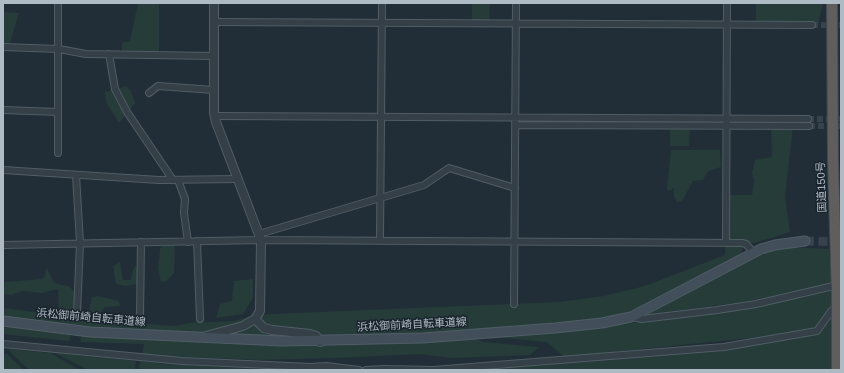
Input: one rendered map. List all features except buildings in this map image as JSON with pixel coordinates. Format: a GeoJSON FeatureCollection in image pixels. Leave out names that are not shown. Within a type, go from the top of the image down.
{"type":"FeatureCollection","features":[{"type":"Feature","properties":{"kind":"highway","name":"国道150号"},"geometry":{"type":"LineString","coordinates":[[832,3],[833,161],[839,285],[837,299],[837,370]]}},
{"type":"Feature","properties":{"kind":"main road","name":"浜松御前崎自転車道線"},"geometry":{"type":"LineString","coordinates":[[3,321],[90,332],[200,338],[320,342],[424,338],[555,328],[602,323],[631,317],[753,252],[775,245],[805,241]]}},
{"type":"Feature","properties":{"kind":"street"},"geometry":{"type":"LineString","coordinates":[[58,3],[58,153]]}},
{"type":"Feature","properties":{"kind":"street"},"geometry":{"type":"LineString","coordinates":[[200,338],[243,326],[255,319],[260,311],[260,237],[237,179],[215,116],[214,3]]}},
{"type":"Feature","properties":{"kind":"street"},"geometry":{"type":"LineString","coordinates":[[380,240],[382,3]]}},
{"type":"Feature","properties":{"kind":"street"},"geometry":{"type":"LineString","coordinates":[[514,304],[516,3]]}},
{"type":"Feature","properties":{"kind":"street"},"geometry":{"type":"LineString","coordinates":[[726,243],[727,3]]}},
{"type":"Feature","properties":{"kind":"street"},"geometry":{"type":"LineString","coordinates":[[214,22],[812,25]]}},
{"type":"Feature","properties":{"kind":"street"},"geometry":{"type":"LineString","coordinates":[[3,47],[58,49],[86,54],[214,56]]}},
{"type":"Feature","properties":{"kind":"street"},"geometry":{"type":"LineString","coordinates":[[109,54],[115,89],[127,112],[176,180],[184,199],[184,213],[188,242]]}},
{"type":"Feature","properties":{"kind":"street"},"geometry":{"type":"LineString","coordinates":[[149,93],[158,86],[214,90]]}},
{"type":"Feature","properties":{"kind":"street"},"geometry":{"type":"LineString","coordinates":[[3,110],[58,112]]}},
{"type":"Feature","properties":{"kind":"street"},"geometry":{"type":"LineString","coordinates":[[215,116],[727,119],[809,123],[727,126],[516,125]]}},
{"type":"Feature","properties":{"kind":"street"},"geometry":{"type":"LineString","coordinates":[[260,237],[424,186],[449,168],[515,188]]}},
{"type":"Feature","properties":{"kind":"street"},"geometry":{"type":"LineString","coordinates":[[3,170],[176,180],[237,179]]}},
{"type":"Feature","properties":{"kind":"street"},"geometry":{"type":"LineString","coordinates":[[76,175],[80,244],[77,313]]}},
{"type":"Feature","properties":{"kind":"street"},"geometry":{"type":"LineString","coordinates":[[3,245],[197,242],[260,237],[380,240],[726,243],[746,244],[753,252]]}},
{"type":"Feature","properties":{"kind":"street"},"geometry":{"type":"LineString","coordinates":[[140,318],[141,242]]}},
{"type":"Feature","properties":{"kind":"street"},"geometry":{"type":"LineString","coordinates":[[197,242],[200,319]]}},
{"type":"Feature","properties":{"kind":"street"},"geometry":{"type":"LineString","coordinates":[[631,317],[642,319],[717,310],[756,304],[839,285]]}},
{"type":"Feature","properties":{"kind":"street"},"geometry":{"type":"LineString","coordinates":[[366,370],[384,368],[434,370],[724,346],[818,331],[832,310],[841,309]]}},
{"type":"Feature","properties":{"kind":"street"},"geometry":{"type":"LineString","coordinates":[[255,319],[264,328],[310,334],[316,336],[320,342]]}},
{"type":"Feature","properties":{"kind":"street"},"geometry":{"type":"LineString","coordinates":[[3,344],[182,361],[311,367],[326,366],[359,370]]}},
{"type":"Feature","properties":{"kind":"green space"},"geometry":{"type":"Polygon","coordinates":[[[138,3],[159,3],[159,55],[122,54],[122,43],[130,41],[138,3]]]}},
{"type":"Feature","properties":{"kind":"green space"},"geometry":{"type":"Polygon","coordinates":[[[472,3],[490,3],[489,21],[472,21],[472,3]]]}},
{"type":"Feature","properties":{"kind":"green space"},"geometry":{"type":"Polygon","coordinates":[[[756,3],[823,3],[818,25],[804,22],[756,25],[756,3]]]}},
{"type":"Feature","properties":{"kind":"green space"},"geometry":{"type":"Polygon","coordinates":[[[3,12],[19,13],[10,43],[3,43],[3,12]]]}},
{"type":"Feature","properties":{"kind":"green space"},"geometry":{"type":"Polygon","coordinates":[[[126,86],[131,91],[135,103],[119,123],[106,102],[105,92],[126,86]]]}},
{"type":"Feature","properties":{"kind":"green space"},"geometry":{"type":"Polygon","coordinates":[[[670,125],[690,126],[689,146],[670,146],[670,125]]]}},
{"type":"Feature","properties":{"kind":"green space"},"geometry":{"type":"Polygon","coordinates":[[[771,126],[793,126],[785,196],[790,232],[754,243],[742,243],[742,254],[642,307],[619,315],[605,319],[566,323],[461,330],[483,342],[539,347],[530,355],[451,358],[419,354],[259,360],[142,355],[144,344],[81,342],[81,335],[71,334],[69,341],[3,334],[3,308],[97,320],[175,326],[189,323],[234,321],[248,317],[271,314],[559,302],[604,296],[645,286],[725,255],[726,195],[752,195],[754,181],[752,173],[755,160],[772,157],[771,126]]]}},
{"type":"Feature","properties":{"kind":"green space"},"geometry":{"type":"Polygon","coordinates":[[[671,150],[720,150],[721,167],[708,171],[703,180],[693,181],[682,201],[677,202],[674,196],[674,187],[671,190],[667,190],[671,150]]]}},
{"type":"Feature","properties":{"kind":"green space"},"geometry":{"type":"Polygon","coordinates":[[[167,245],[175,246],[174,273],[167,281],[161,282],[158,268],[160,250],[161,247],[167,245]]]}},
{"type":"Feature","properties":{"kind":"green space"},"geometry":{"type":"Polygon","coordinates":[[[785,247],[829,249],[831,283],[750,301],[646,315],[755,255],[785,247]]]}},
{"type":"Feature","properties":{"kind":"green space"},"geometry":{"type":"Polygon","coordinates":[[[120,262],[123,280],[131,280],[133,269],[136,266],[139,269],[139,282],[137,284],[125,286],[116,284],[113,266],[120,262]]]}},
{"type":"Feature","properties":{"kind":"green space"},"geometry":{"type":"Polygon","coordinates":[[[46,267],[54,283],[68,286],[73,290],[77,299],[73,308],[68,311],[59,311],[58,289],[42,293],[22,291],[11,295],[3,294],[5,282],[42,279],[45,276],[46,267]]]}},
{"type":"Feature","properties":{"kind":"green space"},"geometry":{"type":"Polygon","coordinates":[[[253,279],[253,298],[243,314],[216,318],[220,304],[232,301],[234,281],[253,279]]]}},
{"type":"Feature","properties":{"kind":"green space"},"geometry":{"type":"Polygon","coordinates":[[[832,291],[832,310],[841,310],[841,370],[422,370],[529,366],[732,345],[789,334],[564,357],[547,342],[495,337],[569,331],[743,309],[832,291]]]}},
{"type":"Feature","properties":{"kind":"green space"},"geometry":{"type":"Polygon","coordinates":[[[98,296],[119,301],[120,306],[105,307],[101,312],[95,314],[90,312],[89,309],[92,297],[98,296]]]}},
{"type":"Feature","properties":{"kind":"green space"},"geometry":{"type":"Polygon","coordinates":[[[7,349],[50,353],[80,370],[29,370],[7,349]]]}},
{"type":"Feature","properties":{"kind":"green space"},"geometry":{"type":"Polygon","coordinates":[[[55,353],[136,361],[135,370],[88,370],[55,353]]]}},
{"type":"Feature","properties":{"kind":"green space"},"geometry":{"type":"Polygon","coordinates":[[[3,354],[7,354],[24,370],[3,370],[3,354]]]}},
{"type":"Feature","properties":{"kind":"green space"},"geometry":{"type":"Polygon","coordinates":[[[140,361],[163,364],[279,370],[139,370],[140,361]]]}},
{"type":"Feature","properties":{"kind":"tunnel"},"geometry":{"type":"LineString","coordinates":[[812,25],[841,25]]}},
{"type":"Feature","properties":{"kind":"tunnel"},"geometry":{"type":"LineString","coordinates":[[808,119],[841,119]]}},
{"type":"Feature","properties":{"kind":"tunnel"},"geometry":{"type":"LineString","coordinates":[[809,126],[841,126]]}},
{"type":"Feature","properties":{"kind":"tunnel"},"geometry":{"type":"LineString","coordinates":[[805,241],[841,242]]}}]}
